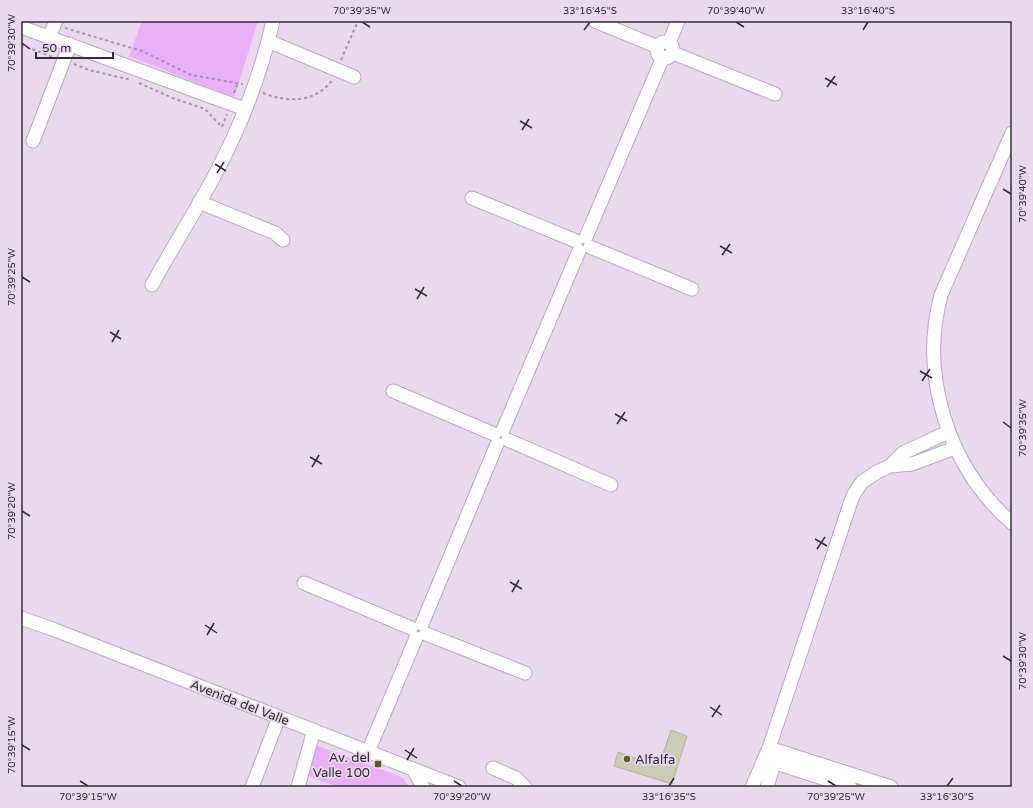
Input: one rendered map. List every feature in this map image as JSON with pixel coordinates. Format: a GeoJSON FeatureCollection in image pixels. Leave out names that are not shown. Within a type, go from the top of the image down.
{"type":"FeatureCollection","features":[{"type":"Feature","properties":{"kind":"street"},"geometry":{"type":"LineString","coordinates":[[152,284],[221,163],[253,88],[273,21]]}},
{"type":"Feature","properties":{"kind":"street"},"geometry":{"type":"LineString","coordinates":[[595,21],[775,94]]}},
{"type":"Feature","properties":{"kind":"street"},"geometry":{"type":"LineString","coordinates":[[368,752],[500,437],[678,21]]}},
{"type":"Feature","properties":{"kind":"street"},"geometry":{"type":"LineString","coordinates":[[49,37],[55,23]]}},
{"type":"Feature","properties":{"kind":"street"},"geometry":{"type":"LineString","coordinates":[[21,27],[245,109]]}},
{"type":"Feature","properties":{"kind":"street"},"geometry":{"type":"LineString","coordinates":[[268,41],[354,77]]}},
{"type":"Feature","properties":{"kind":"street"},"geometry":{"type":"LineString","coordinates":[[33,141],[70,44]]}},
{"type":"Feature","properties":{"kind":"street"},"geometry":{"type":"LineString","coordinates":[[1012,134],[947,279],[938,307],[934,342],[935,371],[940,403],[948,432],[955,448],[975,482],[1001,513],[1012,523]]}},
{"type":"Feature","properties":{"kind":"street"},"geometry":{"type":"LineString","coordinates":[[472,198],[692,290]]}},
{"type":"Feature","properties":{"kind":"street"},"geometry":{"type":"LineString","coordinates":[[199,202],[275,233],[283,240]]}},
{"type":"Feature","properties":{"kind":"street"},"geometry":{"type":"LineString","coordinates":[[393,391],[611,485]]}},
{"type":"Feature","properties":{"kind":"street"},"geometry":{"type":"LineString","coordinates":[[890,466],[903,453],[948,432]]}},
{"type":"Feature","properties":{"kind":"street"},"geometry":{"type":"LineString","coordinates":[[752,787],[769,756],[857,488],[866,478],[890,466],[912,464],[955,448]]}},
{"type":"Feature","properties":{"kind":"street"},"geometry":{"type":"LineString","coordinates":[[304,583],[525,673]]}},
{"type":"Feature","properties":{"kind":"street","name":"Avenida del Valle"},"geometry":{"type":"LineString","coordinates":[[21,618],[56,630],[459,787]]}},
{"type":"Feature","properties":{"kind":"street"},"geometry":{"type":"LineString","coordinates":[[252,787],[279,717]]}},
{"type":"Feature","properties":{"kind":"street"},"geometry":{"type":"LineString","coordinates":[[298,787],[314,730]]}},
{"type":"Feature","properties":{"kind":"street"},"geometry":{"type":"LineString","coordinates":[[766,787],[772,770],[769,756]]}},
{"type":"Feature","properties":{"kind":"street"},"geometry":{"type":"LineString","coordinates":[[769,756],[850,787]]}},
{"type":"Feature","properties":{"kind":"street"},"geometry":{"type":"LineString","coordinates":[[769,756],[891,787]]}},
{"type":"Feature","properties":{"kind":"street"},"geometry":{"type":"LineString","coordinates":[[492,768],[516,778],[525,787]]}},
{"type":"Feature","properties":{"kind":"street"},"geometry":{"type":"LineString","coordinates":[[413,769],[423,787]]}},
{"type":"Feature","properties":{"kind":"path"},"geometry":{"type":"LineString","coordinates":[[55,23],[93,37],[142,51],[191,75],[238,83],[281,99],[290,100],[314,96],[324,89],[332,80],[358,21]]}},
{"type":"Feature","properties":{"kind":"path"},"geometry":{"type":"LineString","coordinates":[[21,45],[89,70],[134,81],[175,99],[199,106],[210,113],[222,127]]}},
{"type":"Feature","properties":{"kind":"shaded area"},"geometry":{"type":"Polygon","coordinates":[[[142,21],[258,21],[234,98],[129,56],[142,21]]]}},
{"type":"Feature","properties":{"kind":"shaded area"},"geometry":{"type":"Polygon","coordinates":[[[315,745],[399,776],[404,779],[409,787],[338,787],[308,776],[315,745]]]}},
{"type":"Feature","properties":{"kind":"building","name":"Alfalfa"},"geometry":{"type":"Polygon","coordinates":[[[671,730],[687,736],[672,784],[614,766],[618,752],[659,766],[671,730]]]}},
{"type":"Feature","properties":{"kind":"place","name":"Alfalfa"},"geometry":{"type":"Point","coordinates":[627,759]}},
{"type":"Feature","properties":{"kind":"place","name":"Av. del Valle 100"},"geometry":{"type":"Point","coordinates":[378,764]}}]}
